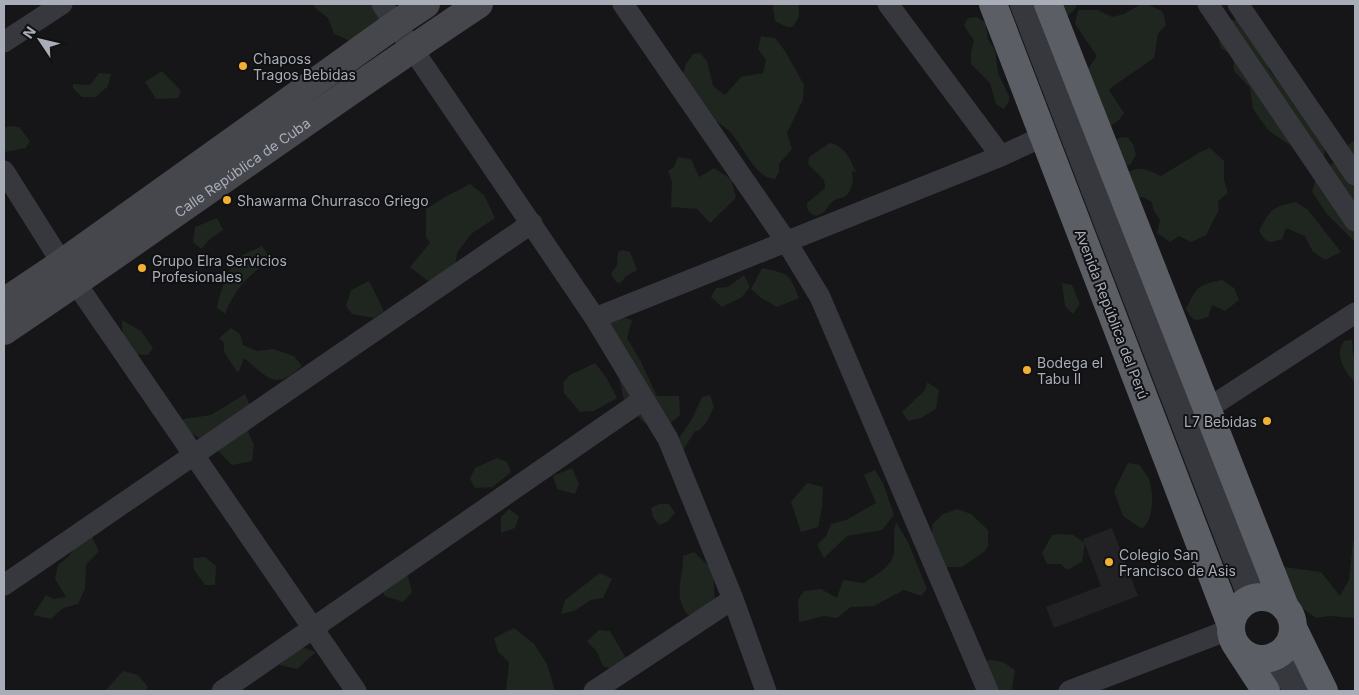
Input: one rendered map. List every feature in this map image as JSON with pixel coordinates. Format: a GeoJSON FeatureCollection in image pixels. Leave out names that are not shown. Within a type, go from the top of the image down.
{"type":"FeatureCollection","features":[{"type":"Feature","properties":{"kind":"highway","name":"Avenida República del Perú"},"geometry":{"type":"LineString","coordinates":[[993,4],[1233,634],[1266,691]]}},
{"type":"Feature","properties":{"kind":"highway"},"geometry":{"type":"LineString","coordinates":[[1048,4],[1289,618],[1324,691]]}},
{"type":"Feature","properties":{"kind":"highway"},"geometry":{"type":"LineString","coordinates":[[1252,598],[1270,598],[1278,601],[1289,618],[1291,638],[1286,646],[1276,655],[1262,659],[1244,654],[1233,634],[1233,616],[1237,608],[1252,598]]}},
{"type":"Feature","properties":{"kind":"main road","name":"Calle República de Cuba"},"geometry":{"type":"LineString","coordinates":[[4,331],[69,273],[389,14],[426,4]]}},
{"type":"Feature","properties":{"kind":"main road","name":"Calle República de Cuba"},"geometry":{"type":"LineString","coordinates":[[4,302],[69,273],[479,4]]}},
{"type":"Feature","properties":{"kind":"street"},"geometry":{"type":"LineString","coordinates":[[4,42],[62,4]]}},
{"type":"Feature","properties":{"kind":"street"},"geometry":{"type":"LineString","coordinates":[[623,4],[786,241],[820,297],[988,691]]}},
{"type":"Feature","properties":{"kind":"street"},"geometry":{"type":"LineString","coordinates":[[888,4],[1001,156]]}},
{"type":"Feature","properties":{"kind":"street"},"geometry":{"type":"LineString","coordinates":[[1024,4],[1252,598]]}},
{"type":"Feature","properties":{"kind":"street"},"geometry":{"type":"LineString","coordinates":[[1208,4],[1355,221]]}},
{"type":"Feature","properties":{"kind":"street"},"geometry":{"type":"LineString","coordinates":[[1238,4],[1355,175]]}},
{"type":"Feature","properties":{"kind":"street"},"geometry":{"type":"LineString","coordinates":[[389,14],[595,318],[668,439],[733,599],[766,691]]}},
{"type":"Feature","properties":{"kind":"street"},"geometry":{"type":"LineString","coordinates":[[595,318],[1001,156],[1044,136]]}},
{"type":"Feature","properties":{"kind":"street"},"geometry":{"type":"LineString","coordinates":[[4,171],[69,273],[356,691]]}},
{"type":"Feature","properties":{"kind":"street"},"geometry":{"type":"LineString","coordinates":[[4,585],[532,223]]}},
{"type":"Feature","properties":{"kind":"street"},"geometry":{"type":"LineString","coordinates":[[1207,409],[1355,313]]}},
{"type":"Feature","properties":{"kind":"street"},"geometry":{"type":"LineString","coordinates":[[222,691],[644,399]]}},
{"type":"Feature","properties":{"kind":"street"},"geometry":{"type":"LineString","coordinates":[[594,691],[733,599]]}},
{"type":"Feature","properties":{"kind":"street"},"geometry":{"type":"LineString","coordinates":[[1068,691],[1233,634]]}},
{"type":"Feature","properties":{"kind":"street"},"geometry":{"type":"LineString","coordinates":[[1276,655],[1298,691]]}},
{"type":"Feature","properties":{"kind":"shaded area"},"geometry":{"type":"Polygon","coordinates":[[[313,4],[380,4],[387,16],[353,42],[334,34],[328,18],[315,8],[313,4]]]}},
{"type":"Feature","properties":{"kind":"shaded area"},"geometry":{"type":"Polygon","coordinates":[[[774,4],[798,4],[799,16],[792,27],[787,27],[775,21],[774,4]]]}},
{"type":"Feature","properties":{"kind":"shaded area"},"geometry":{"type":"Polygon","coordinates":[[[1033,4],[1077,4],[1064,20],[1033,4]]]}},
{"type":"Feature","properties":{"kind":"shaded area"},"geometry":{"type":"Polygon","coordinates":[[[1141,4],[1147,4],[1163,12],[1166,25],[1158,34],[1154,58],[1109,90],[1124,113],[1119,120],[1108,128],[1082,77],[1097,56],[1075,24],[1078,10],[1098,10],[1112,17],[1124,14],[1141,4]]]}},
{"type":"Feature","properties":{"kind":"shaded area"},"geometry":{"type":"Polygon","coordinates":[[[977,17],[986,23],[988,39],[995,50],[998,73],[1009,96],[1009,101],[1004,109],[996,104],[990,83],[971,64],[974,40],[964,25],[968,18],[977,17]]]}},
{"type":"Feature","properties":{"kind":"shaded area"},"geometry":{"type":"Polygon","coordinates":[[[1228,19],[1239,21],[1271,57],[1269,70],[1325,146],[1324,159],[1300,152],[1268,130],[1253,109],[1250,88],[1234,71],[1233,56],[1221,48],[1217,33],[1228,19]]]}},
{"type":"Feature","properties":{"kind":"shaded area"},"geometry":{"type":"Polygon","coordinates":[[[761,36],[775,38],[785,51],[804,85],[803,100],[787,133],[792,149],[779,164],[779,172],[775,179],[768,178],[762,174],[750,161],[731,133],[719,123],[695,109],[678,87],[686,64],[693,54],[700,53],[707,61],[713,86],[725,95],[741,77],[763,73],[766,60],[758,49],[761,36]]]}},
{"type":"Feature","properties":{"kind":"shaded area"},"geometry":{"type":"Polygon","coordinates":[[[162,71],[181,91],[178,98],[156,99],[145,82],[162,71]]]}},
{"type":"Feature","properties":{"kind":"shaded area"},"geometry":{"type":"Polygon","coordinates":[[[99,73],[111,74],[108,86],[96,97],[82,97],[73,88],[73,84],[90,85],[99,73]]]}},
{"type":"Feature","properties":{"kind":"shaded area"},"geometry":{"type":"Polygon","coordinates":[[[9,126],[19,127],[30,141],[26,148],[4,152],[4,128],[9,126]]]}},
{"type":"Feature","properties":{"kind":"shaded area"},"geometry":{"type":"Polygon","coordinates":[[[1127,137],[1133,144],[1136,155],[1131,164],[1123,168],[1112,143],[1119,138],[1127,137]]]}},
{"type":"Feature","properties":{"kind":"shaded area"},"geometry":{"type":"Polygon","coordinates":[[[1355,140],[1355,242],[1327,214],[1312,192],[1317,174],[1336,161],[1348,145],[1355,140]]]}},
{"type":"Feature","properties":{"kind":"shaded area"},"geometry":{"type":"Polygon","coordinates":[[[830,143],[843,150],[856,172],[852,171],[853,184],[848,194],[834,200],[824,212],[816,216],[809,211],[807,203],[825,188],[824,180],[808,164],[809,157],[830,143]]]}},
{"type":"Feature","properties":{"kind":"shaded area"},"geometry":{"type":"Polygon","coordinates":[[[1210,148],[1224,161],[1224,180],[1228,193],[1218,201],[1219,210],[1206,235],[1191,242],[1179,236],[1170,242],[1157,233],[1160,220],[1153,209],[1152,202],[1142,197],[1131,198],[1127,173],[1140,169],[1148,170],[1161,176],[1210,148]]]}},
{"type":"Feature","properties":{"kind":"shaded area"},"geometry":{"type":"Polygon","coordinates":[[[678,157],[691,159],[699,177],[714,168],[731,179],[736,198],[710,223],[697,209],[671,207],[672,182],[668,171],[674,167],[678,157]]]}},
{"type":"Feature","properties":{"kind":"shaded area"},"geometry":{"type":"Polygon","coordinates":[[[470,184],[484,195],[495,218],[471,234],[457,253],[455,268],[428,281],[410,267],[430,243],[426,237],[426,209],[470,184]]]}},
{"type":"Feature","properties":{"kind":"shaded area"},"geometry":{"type":"Polygon","coordinates":[[[1296,202],[1308,210],[1341,252],[1325,260],[1313,252],[1305,236],[1286,228],[1282,239],[1271,242],[1264,238],[1259,231],[1272,210],[1296,202]]]}},
{"type":"Feature","properties":{"kind":"shaded area"},"geometry":{"type":"Polygon","coordinates":[[[217,218],[223,230],[209,240],[201,249],[193,242],[195,227],[217,218]]]}},
{"type":"Feature","properties":{"kind":"shaded area"},"geometry":{"type":"Polygon","coordinates":[[[262,246],[271,260],[243,283],[233,297],[225,314],[217,308],[228,273],[240,257],[262,246]]]}},
{"type":"Feature","properties":{"kind":"shaded area"},"geometry":{"type":"Polygon","coordinates":[[[622,250],[630,252],[637,270],[625,277],[621,283],[616,282],[611,274],[617,265],[618,252],[622,250]]]}},
{"type":"Feature","properties":{"kind":"shaded area"},"geometry":{"type":"Polygon","coordinates":[[[762,268],[782,273],[790,279],[799,298],[777,307],[761,298],[751,289],[762,268]]]}},
{"type":"Feature","properties":{"kind":"shaded area"},"geometry":{"type":"Polygon","coordinates":[[[744,275],[750,287],[742,297],[722,307],[711,297],[716,288],[728,287],[744,275]]]}},
{"type":"Feature","properties":{"kind":"shaded area"},"geometry":{"type":"Polygon","coordinates":[[[1222,280],[1234,288],[1239,300],[1225,311],[1212,305],[1208,317],[1200,320],[1193,318],[1186,309],[1198,288],[1222,280]]]}},
{"type":"Feature","properties":{"kind":"shaded area"},"geometry":{"type":"Polygon","coordinates":[[[369,281],[384,311],[374,318],[352,314],[346,306],[351,290],[369,281]]]}},
{"type":"Feature","properties":{"kind":"shaded area"},"geometry":{"type":"Polygon","coordinates":[[[1062,283],[1072,285],[1080,304],[1073,314],[1065,306],[1062,283]]]}},
{"type":"Feature","properties":{"kind":"shaded area"},"geometry":{"type":"Polygon","coordinates":[[[624,318],[632,320],[627,338],[657,396],[679,396],[680,415],[671,423],[653,426],[644,423],[624,400],[606,321],[624,318]]]}},
{"type":"Feature","properties":{"kind":"shaded area"},"geometry":{"type":"Polygon","coordinates":[[[122,320],[141,331],[153,348],[148,355],[132,354],[123,344],[122,320]]]}},
{"type":"Feature","properties":{"kind":"shaded area"},"geometry":{"type":"Polygon","coordinates":[[[231,328],[240,334],[243,345],[257,351],[273,349],[294,356],[302,366],[293,374],[278,380],[266,376],[244,358],[238,373],[224,352],[224,343],[219,338],[231,328]]]}},
{"type":"Feature","properties":{"kind":"shaded area"},"geometry":{"type":"Polygon","coordinates":[[[1352,340],[1355,359],[1355,382],[1344,368],[1340,357],[1341,346],[1344,341],[1352,340]]]}},
{"type":"Feature","properties":{"kind":"shaded area"},"geometry":{"type":"Polygon","coordinates":[[[595,363],[606,377],[617,398],[594,411],[580,412],[564,393],[563,382],[570,375],[595,363]]]}},
{"type":"Feature","properties":{"kind":"shaded area"},"geometry":{"type":"Polygon","coordinates":[[[927,382],[939,390],[936,409],[921,418],[908,421],[902,412],[925,390],[927,382]]]}},
{"type":"Feature","properties":{"kind":"shaded area"},"geometry":{"type":"Polygon","coordinates":[[[245,394],[251,408],[247,429],[254,445],[252,461],[232,465],[220,453],[183,427],[183,419],[211,415],[245,394]]]}},
{"type":"Feature","properties":{"kind":"shaded area"},"geometry":{"type":"Polygon","coordinates":[[[710,395],[714,407],[706,423],[698,431],[695,431],[678,458],[674,445],[692,419],[702,397],[710,395]]]}},
{"type":"Feature","properties":{"kind":"shaded area"},"geometry":{"type":"Polygon","coordinates":[[[497,458],[507,462],[511,472],[493,487],[475,488],[470,479],[475,468],[497,458]]]}},
{"type":"Feature","properties":{"kind":"shaded area"},"geometry":{"type":"Polygon","coordinates":[[[1128,463],[1140,465],[1151,485],[1151,512],[1146,525],[1142,529],[1123,516],[1114,491],[1128,463]]]}},
{"type":"Feature","properties":{"kind":"shaded area"},"geometry":{"type":"Polygon","coordinates":[[[572,468],[579,484],[575,494],[557,489],[553,476],[572,468]]]}},
{"type":"Feature","properties":{"kind":"shaded area"},"geometry":{"type":"Polygon","coordinates":[[[875,470],[883,483],[894,515],[882,530],[847,536],[824,558],[817,545],[826,536],[831,524],[846,520],[876,503],[864,475],[875,470]]]}},
{"type":"Feature","properties":{"kind":"shaded area"},"geometry":{"type":"Polygon","coordinates":[[[807,483],[823,487],[822,508],[818,527],[801,532],[791,502],[807,483]]]}},
{"type":"Feature","properties":{"kind":"shaded area"},"geometry":{"type":"Polygon","coordinates":[[[659,504],[669,504],[675,513],[667,522],[659,525],[653,517],[651,508],[659,504]]]}},
{"type":"Feature","properties":{"kind":"shaded area"},"geometry":{"type":"Polygon","coordinates":[[[509,509],[519,516],[515,528],[501,533],[501,517],[509,509]]]}},
{"type":"Feature","properties":{"kind":"shaded area"},"geometry":{"type":"Polygon","coordinates":[[[957,509],[971,514],[988,530],[988,546],[984,552],[962,567],[940,567],[933,555],[932,525],[943,514],[957,509]]]}},
{"type":"Feature","properties":{"kind":"shaded area"},"geometry":{"type":"Polygon","coordinates":[[[896,522],[908,542],[927,589],[921,596],[904,590],[874,606],[851,607],[837,618],[824,616],[799,622],[798,600],[804,591],[821,589],[837,598],[843,580],[864,583],[888,565],[894,553],[896,522]]]}},
{"type":"Feature","properties":{"kind":"shaded area","name":"Colegio San Francisco de Asis"},"geometry":{"type":"Polygon","coordinates":[[[1112,528],[1138,596],[1054,628],[1046,607],[1101,586],[1083,539],[1112,528]]]}},
{"type":"Feature","properties":{"kind":"shaded area"},"geometry":{"type":"Polygon","coordinates":[[[1052,535],[1073,535],[1085,543],[1082,562],[1067,570],[1061,564],[1047,564],[1042,553],[1052,535]]]}},
{"type":"Feature","properties":{"kind":"shaded area"},"geometry":{"type":"Polygon","coordinates":[[[92,537],[99,551],[86,565],[85,589],[78,604],[63,608],[51,619],[33,615],[46,595],[54,599],[66,597],[55,579],[58,565],[69,556],[81,538],[92,537]]]}},
{"type":"Feature","properties":{"kind":"shaded area"},"geometry":{"type":"Polygon","coordinates":[[[1355,540],[1355,618],[1329,616],[1316,618],[1292,601],[1277,566],[1321,572],[1340,596],[1349,580],[1353,542],[1355,540]]]}},
{"type":"Feature","properties":{"kind":"shaded area"},"geometry":{"type":"Polygon","coordinates":[[[694,552],[713,570],[715,602],[700,616],[688,615],[683,608],[680,594],[683,556],[694,552]]]}},
{"type":"Feature","properties":{"kind":"shaded area"},"geometry":{"type":"Polygon","coordinates":[[[205,557],[216,566],[215,585],[205,585],[194,570],[193,558],[205,557]]]}},
{"type":"Feature","properties":{"kind":"shaded area"},"geometry":{"type":"Polygon","coordinates":[[[600,573],[612,579],[603,598],[591,600],[574,611],[561,614],[565,600],[600,573]]]}},
{"type":"Feature","properties":{"kind":"shaded area"},"geometry":{"type":"Polygon","coordinates":[[[408,576],[412,592],[403,602],[385,596],[382,590],[385,581],[408,576]]]}},
{"type":"Feature","properties":{"kind":"shaded area"},"geometry":{"type":"Polygon","coordinates":[[[514,628],[534,644],[547,664],[555,691],[506,691],[509,662],[498,652],[494,638],[514,628]]]}},
{"type":"Feature","properties":{"kind":"shaded area"},"geometry":{"type":"Polygon","coordinates":[[[599,630],[610,631],[627,660],[612,669],[603,666],[597,652],[587,641],[599,630]]]}},
{"type":"Feature","properties":{"kind":"shaded area"},"geometry":{"type":"Polygon","coordinates":[[[296,645],[316,652],[297,669],[280,665],[285,654],[296,645]]]}},
{"type":"Feature","properties":{"kind":"shaded area"},"geometry":{"type":"Polygon","coordinates":[[[990,660],[1003,662],[1015,670],[1012,689],[1008,691],[977,691],[982,662],[990,660]]]}},
{"type":"Feature","properties":{"kind":"shaded area"},"geometry":{"type":"Polygon","coordinates":[[[123,671],[138,675],[148,687],[146,691],[105,691],[123,671]]]}},
{"type":"Feature","properties":{"kind":"place","name":"Chaposs Tragos Bebidas"},"geometry":{"type":"Point","coordinates":[243,66]}},
{"type":"Feature","properties":{"kind":"place","name":"Shawarma Churrasco Griego"},"geometry":{"type":"Point","coordinates":[227,200]}},
{"type":"Feature","properties":{"kind":"place","name":"Grupo Elra Servicios Profesionales"},"geometry":{"type":"Point","coordinates":[142,268]}},
{"type":"Feature","properties":{"kind":"place","name":"Bodega el Tabu II"},"geometry":{"type":"Point","coordinates":[1027,370]}},
{"type":"Feature","properties":{"kind":"place","name":"L7 Bebidas"},"geometry":{"type":"Point","coordinates":[1267,421]}},
{"type":"Feature","properties":{"kind":"place","name":"Colegio San Francisco de Asis"},"geometry":{"type":"Point","coordinates":[1109,562]}}]}
